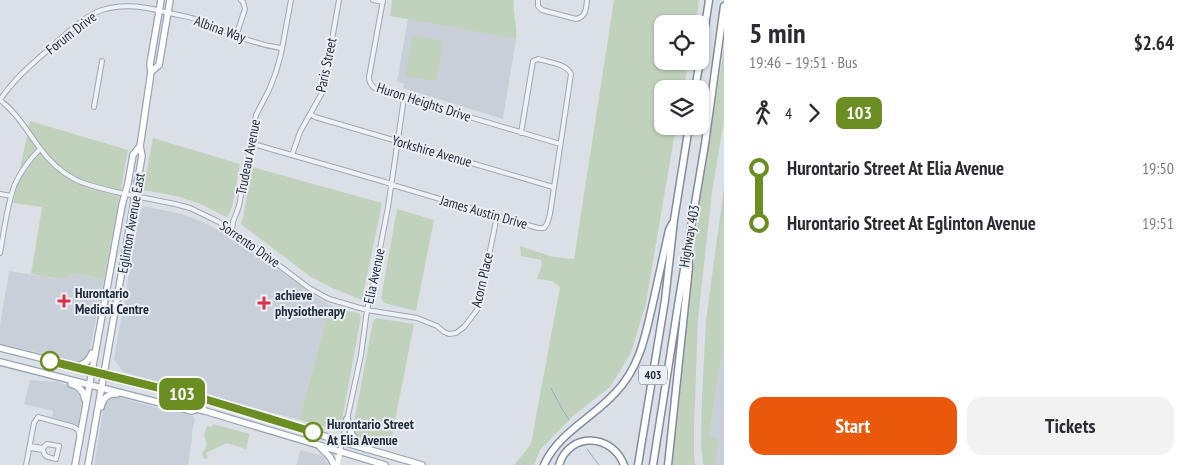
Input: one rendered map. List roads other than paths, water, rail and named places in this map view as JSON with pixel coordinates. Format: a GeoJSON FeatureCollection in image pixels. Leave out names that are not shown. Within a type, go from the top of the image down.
{"type":"FeatureCollection","features":[{"type":"Feature","properties":{"kind":"highway"},"geometry":{"type":"LineString","coordinates":[[707,15],[709,0]]}},
{"type":"Feature","properties":{"kind":"highway","name":"Highway 403"},"geometry":{"type":"LineString","coordinates":[[653,465],[724,6]]}},
{"type":"Feature","properties":{"kind":"highway","name":"Highway 403"},"geometry":{"type":"LineString","coordinates":[[638,465],[665,300],[674,220],[688,135]]}},
{"type":"Feature","properties":{"kind":"highway"},"geometry":{"type":"LineString","coordinates":[[544,465],[562,439],[600,409],[617,392],[634,367],[645,338],[668,230],[674,220]]}},
{"type":"Feature","properties":{"kind":"highway"},"geometry":{"type":"LineString","coordinates":[[668,465],[689,267],[687,248]]}},
{"type":"Feature","properties":{"kind":"highway"},"geometry":{"type":"LineString","coordinates":[[558,465],[568,449],[579,442],[590,440],[602,442],[611,447],[619,455],[624,465]]}},
{"type":"Feature","properties":{"kind":"main road","name":"Eglinton Avenue East"},"geometry":{"type":"LineString","coordinates":[[95,424],[142,156],[140,146],[151,72],[150,64],[161,0]]}},
{"type":"Feature","properties":{"kind":"main road","name":"Eglinton Avenue East"},"geometry":{"type":"LineString","coordinates":[[151,72],[159,65],[170,0]]}},
{"type":"Feature","properties":{"kind":"main road","name":"Eglinton Avenue East"},"geometry":{"type":"LineString","coordinates":[[75,465],[123,193],[134,155],[140,146]]}},
{"type":"Feature","properties":{"kind":"main road"},"geometry":{"type":"LineString","coordinates":[[63,364],[78,366],[88,362],[92,354],[94,341],[98,335]]}},
{"type":"Feature","properties":{"kind":"main road"},"geometry":{"type":"LineString","coordinates":[[0,348],[208,400],[422,465]]}},
{"type":"Feature","properties":{"kind":"main road"},"geometry":{"type":"LineString","coordinates":[[0,362],[192,411],[197,409],[205,411],[385,465]]}},
{"type":"Feature","properties":{"kind":"main road"},"geometry":{"type":"LineString","coordinates":[[64,378],[68,383],[81,389],[86,407]]}},
{"type":"Feature","properties":{"kind":"main road"},"geometry":{"type":"LineString","coordinates":[[88,465],[95,424],[99,421],[102,403],[111,394],[128,395]]}},
{"type":"Feature","properties":{"kind":"main road"},"geometry":{"type":"LineString","coordinates":[[347,419],[352,435],[363,448]]}},
{"type":"Feature","properties":{"kind":"main road"},"geometry":{"type":"LineString","coordinates":[[318,446],[336,465]]}},
{"type":"Feature","properties":{"kind":"street"},"geometry":{"type":"LineString","coordinates":[[236,36],[245,9],[241,0]]}},
{"type":"Feature","properties":{"kind":"street","name":"Trudeau Avenue"},"geometry":{"type":"LineString","coordinates":[[232,230],[239,206],[256,115],[276,72],[291,0]]}},
{"type":"Feature","properties":{"kind":"street","name":"Paris Street"},"geometry":{"type":"LineString","coordinates":[[292,155],[300,132],[322,91],[339,0]]}},
{"type":"Feature","properties":{"kind":"street"},"geometry":{"type":"LineString","coordinates":[[373,0],[383,1]]}},
{"type":"Feature","properties":{"kind":"street"},"geometry":{"type":"LineString","coordinates":[[538,0],[539,8],[576,19],[584,16],[587,0]]}},
{"type":"Feature","properties":{"kind":"street","name":"Huron Heights Drive"},"geometry":{"type":"LineString","coordinates":[[383,1],[369,81],[376,90],[560,144]]}},
{"type":"Feature","properties":{"kind":"street","name":"Forum Drive"},"geometry":{"type":"LineString","coordinates":[[0,100],[17,78],[68,32],[81,21],[100,10],[128,5],[159,10]]}},
{"type":"Feature","properties":{"kind":"street","name":"Albina Way"},"geometry":{"type":"LineString","coordinates":[[159,10],[197,20],[236,36],[281,48]]}},
{"type":"Feature","properties":{"kind":"street","name":"James Austin Drive"},"geometry":{"type":"LineString","coordinates":[[250,144],[538,228],[544,228],[550,214],[571,74],[567,68],[538,59],[533,61],[521,133]]}},
{"type":"Feature","properties":{"kind":"street"},"geometry":{"type":"LineString","coordinates":[[94,107],[102,61]]}},
{"type":"Feature","properties":{"kind":"street","name":"Elia Avenue"},"geometry":{"type":"LineString","coordinates":[[340,452],[362,355],[367,310],[388,207],[404,98]]}},
{"type":"Feature","properties":{"kind":"street","name":"Sorrento Drive"},"geometry":{"type":"LineString","coordinates":[[0,100],[10,108],[52,163],[65,174],[82,183],[184,206],[210,217],[232,230],[318,293],[335,301],[367,310]]}},
{"type":"Feature","properties":{"kind":"street","name":"Yorkshire Avenue"},"geometry":{"type":"LineString","coordinates":[[310,114],[553,187]]}},
{"type":"Feature","properties":{"kind":"street"},"geometry":{"type":"LineString","coordinates":[[0,254],[11,196],[30,159],[40,149]]}},
{"type":"Feature","properties":{"kind":"street"},"geometry":{"type":"LineString","coordinates":[[0,194],[11,196]]}},
{"type":"Feature","properties":{"kind":"street","name":"Acorn Place"},"geometry":{"type":"LineString","coordinates":[[367,310],[417,318],[437,326],[449,334],[456,333],[470,320],[479,304],[497,216]]}},
{"type":"Feature","properties":{"kind":"street"},"geometry":{"type":"LineString","coordinates":[[26,465],[34,423],[38,417],[74,426],[79,432],[80,438]]}},
{"type":"Feature","properties":{"kind":"street"},"geometry":{"type":"LineString","coordinates":[[47,444],[58,446],[56,459],[44,455],[43,450],[30,447],[43,448],[47,444]]}},
{"type":"Feature","properties":{"kind":"street"},"geometry":{"type":"LineString","coordinates":[[336,465],[340,452]]}},
{"type":"Feature","properties":{"kind":"waterway"},"geometry":{"type":"LineString","coordinates":[[551,388],[569,420]]}},
{"type":"Feature","properties":{"kind":"waterway"},"geometry":{"type":"LineString","coordinates":[[587,449],[599,465]]}},
{"type":"Feature","properties":{"kind":"place","name":"Hurontario Medical Centre"},"geometry":{"type":"Point","coordinates":[64,301]}},
{"type":"Feature","properties":{"kind":"place","name":"achieve physiotherapy"},"geometry":{"type":"Point","coordinates":[264,303]}},
{"type":"Feature","properties":{"kind":"place","name":"Hurontario Street At Elia Avenue"},"geometry":{"type":"Point","coordinates":[313,432]}}]}
